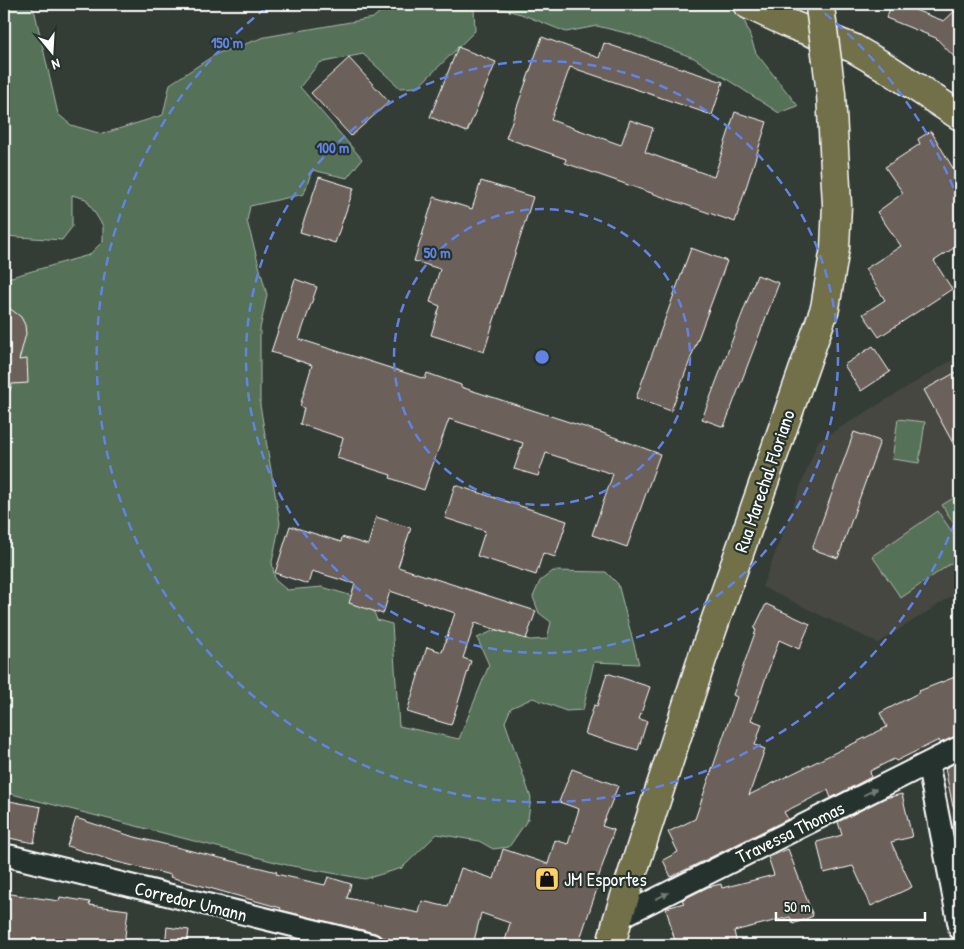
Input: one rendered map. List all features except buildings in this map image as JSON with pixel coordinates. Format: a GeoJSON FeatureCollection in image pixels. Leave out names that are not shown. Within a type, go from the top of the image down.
{"type":"FeatureCollection","features":[{"type":"Feature","properties":{"kind":"main road"},"geometry":{"type":"LineString","coordinates":[[747,4],[792,25],[853,48],[960,116]]}},
{"type":"Feature","properties":{"kind":"main road","name":"Rua Marechal Floriano"},"geometry":{"type":"LineString","coordinates":[[611,945],[618,918],[703,656],[825,308],[835,248],[837,205],[831,94],[820,5]]}},
{"type":"Feature","properties":{"kind":"street","name":"Travessa Thomas"},"geometry":{"type":"LineString","coordinates":[[618,918],[960,747]]}},
{"type":"Feature","properties":{"kind":"street"},"geometry":{"type":"LineString","coordinates":[[928,764],[960,929]]}},
{"type":"Feature","properties":{"kind":"street","name":"Corredor Umann"},"geometry":{"type":"LineString","coordinates":[[10,856],[372,945]]}},
{"type":"Feature","properties":{"kind":"shaded area"},"geometry":{"type":"Polygon","coordinates":[[[960,355],[960,591],[878,643],[762,587],[818,441],[960,355]]]}},
{"type":"Feature","properties":{"kind":"green space"},"geometry":{"type":"Polygon","coordinates":[[[4,4],[30,4],[35,13],[58,114],[71,125],[102,134],[163,115],[170,84],[216,54],[265,37],[373,18],[389,4],[753,4],[739,5],[756,53],[798,106],[779,113],[694,58],[630,34],[597,26],[566,32],[521,14],[490,6],[474,8],[475,31],[418,87],[400,88],[363,54],[319,63],[300,87],[362,159],[347,178],[312,170],[304,194],[250,206],[247,221],[267,295],[260,329],[260,405],[280,523],[272,562],[275,580],[287,590],[322,587],[356,597],[371,604],[377,620],[392,624],[399,726],[459,739],[489,665],[477,638],[495,630],[530,640],[547,639],[551,622],[539,613],[533,597],[540,581],[553,571],[606,572],[618,584],[639,664],[594,662],[583,710],[566,711],[533,698],[511,708],[505,722],[531,798],[528,819],[509,847],[493,849],[479,841],[437,834],[402,868],[365,879],[287,865],[4,792],[4,279],[89,255],[103,241],[103,226],[86,199],[72,195],[72,227],[62,240],[4,236],[4,4]]]}},
{"type":"Feature","properties":{"kind":"green space"},"geometry":{"type":"Polygon","coordinates":[[[898,419],[925,422],[919,463],[892,459],[898,419]]]}},
{"type":"Feature","properties":{"kind":"green space"},"geometry":{"type":"Polygon","coordinates":[[[960,494],[960,534],[942,505],[960,494]]]}},
{"type":"Feature","properties":{"kind":"green space"},"geometry":{"type":"Polygon","coordinates":[[[938,511],[960,544],[960,557],[901,598],[872,556],[938,511]]]}},
{"type":"Feature","properties":{"kind":"place","name":"JM Esportes"},"geometry":{"type":"Point","coordinates":[547,879]}}]}
